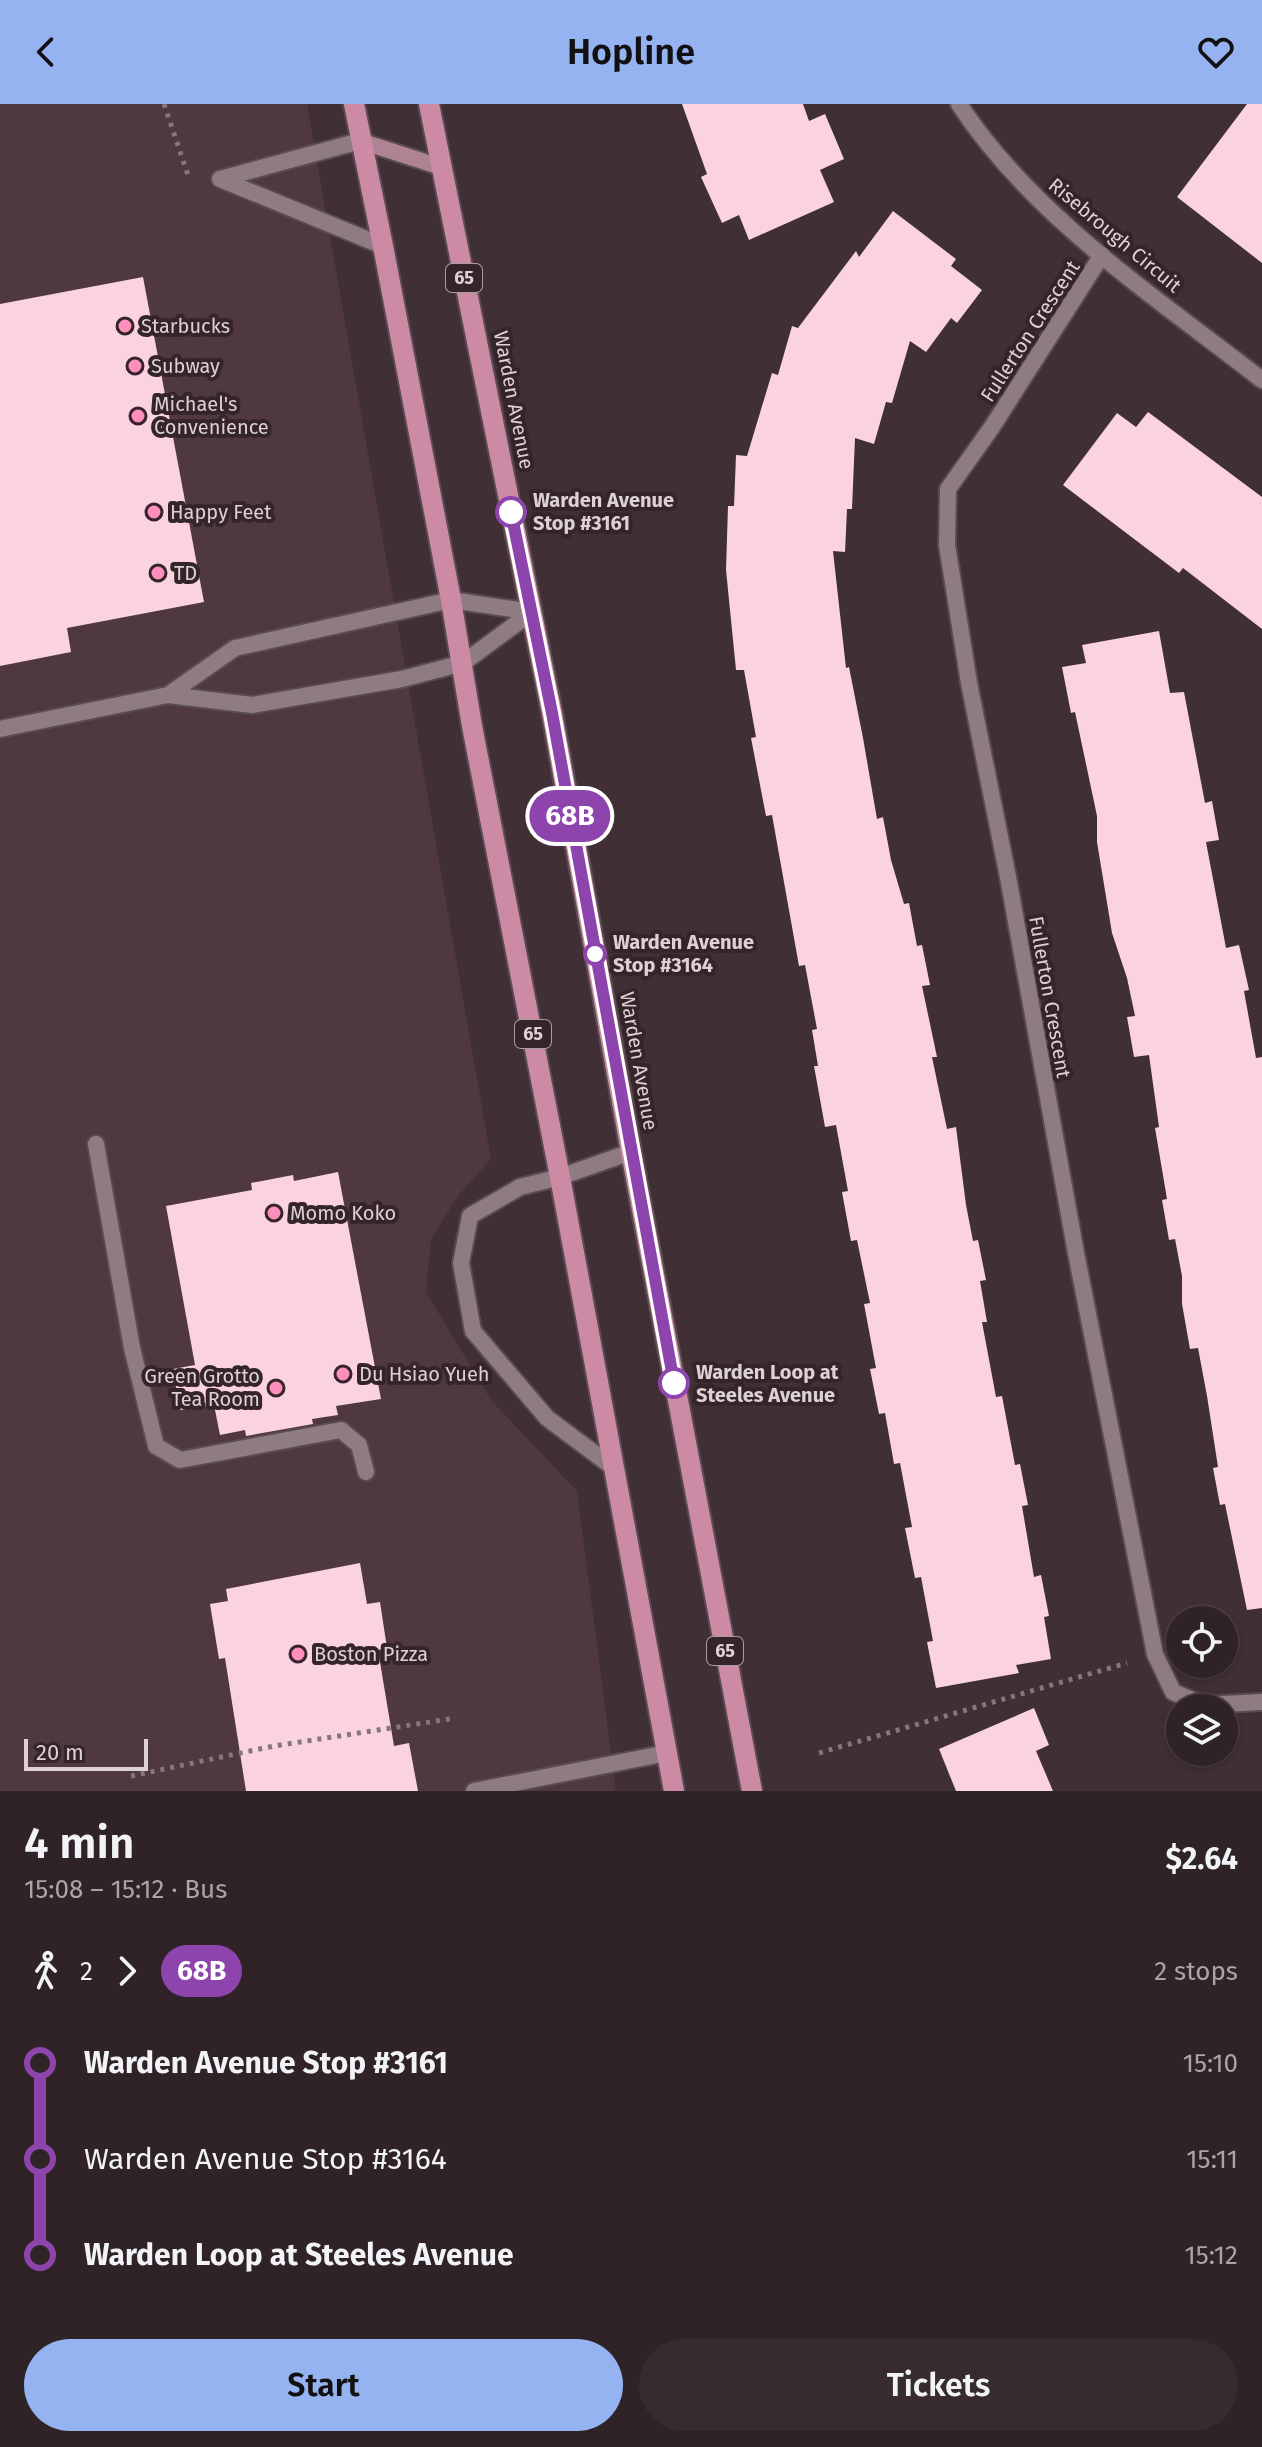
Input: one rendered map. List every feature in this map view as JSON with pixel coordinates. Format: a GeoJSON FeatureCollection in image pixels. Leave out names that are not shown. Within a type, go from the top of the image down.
{"type":"FeatureCollection","features":[{"type":"Feature","properties":{"kind":"main road","name":"65"},"geometry":{"type":"LineString","coordinates":[[354,104],[463,663],[472,726],[560,1177],[674,1791]]}},
{"type":"Feature","properties":{"kind":"main road","name":"Warden Avenue"},"geometry":{"type":"LineString","coordinates":[[429,104],[532,612],[752,1791]]}},
{"type":"Feature","properties":{"kind":"main road"},"geometry":{"type":"LineString","coordinates":[[360,141],[441,167]]}},
{"type":"Feature","properties":{"kind":"street","name":"Risebrough Circuit"},"geometry":{"type":"LineString","coordinates":[[959,104],[1016,178],[1102,255],[1262,380]]}},
{"type":"Feature","properties":{"kind":"street"},"geometry":{"type":"LineString","coordinates":[[360,141],[220,179],[383,246]]}},
{"type":"Feature","properties":{"kind":"street","name":"Fullerton Crescent"},"geometry":{"type":"LineString","coordinates":[[1102,255],[992,427],[948,489],[947,545],[969,683],[1155,1654],[1173,1692],[1204,1705],[1262,1702]]}},
{"type":"Feature","properties":{"kind":"street"},"geometry":{"type":"LineString","coordinates":[[168,695],[235,648],[451,600],[532,612]]}},
{"type":"Feature","properties":{"kind":"street"},"geometry":{"type":"LineString","coordinates":[[0,729],[168,695],[252,705],[402,679],[463,663],[532,612]]}},
{"type":"Feature","properties":{"kind":"street"},"geometry":{"type":"LineString","coordinates":[[96,1144],[132,1348],[156,1446],[180,1460],[341,1430],[359,1445],[366,1472]]}},
{"type":"Feature","properties":{"kind":"street"},"geometry":{"type":"LineString","coordinates":[[614,1468],[547,1418],[473,1331],[461,1263],[470,1216],[520,1187],[560,1177],[631,1152]]}},
{"type":"Feature","properties":{"kind":"street"},"geometry":{"type":"LineString","coordinates":[[474,1791],[667,1753]]}},
{"type":"Feature","properties":{"kind":"path"},"geometry":{"type":"LineString","coordinates":[[164,104],[191,187]]}},
{"type":"Feature","properties":{"kind":"path"},"geometry":{"type":"LineString","coordinates":[[819,1753],[1155,1654]]}},
{"type":"Feature","properties":{"kind":"path"},"geometry":{"type":"LineString","coordinates":[[131,1776],[274,1746],[456,1718]]}},
{"type":"Feature","properties":{"kind":"shaded area"},"geometry":{"type":"Polygon","coordinates":[[[0,104],[307,104],[491,1159],[458,1196],[431,1239],[426,1292],[491,1400],[577,1491],[616,1791],[0,1791],[0,104]]]}},
{"type":"Feature","properties":{"kind":"building"},"geometry":{"type":"Polygon","coordinates":[[[682,104],[803,104],[809,121],[825,114],[844,159],[820,170],[834,202],[749,240],[739,215],[722,223],[701,177],[707,174],[682,104]]]}},
{"type":"Feature","properties":{"kind":"building"},"geometry":{"type":"Polygon","coordinates":[[[1247,104],[1262,104],[1262,263],[1177,197],[1247,104]]]}},
{"type":"Feature","properties":{"kind":"building"},"geometry":{"type":"Polygon","coordinates":[[[893,211],[956,259],[951,266],[982,290],[957,323],[951,318],[926,352],[910,341],[892,403],[886,402],[874,444],[855,438],[852,509],[847,509],[845,552],[833,551],[846,668],[849,667],[877,819],[883,817],[891,860],[904,904],[909,903],[917,946],[922,945],[930,985],[922,986],[937,1057],[932,1057],[947,1129],[956,1127],[973,1241],[978,1240],[986,1280],[980,1281],[987,1322],[982,1322],[996,1397],[1002,1396],[1015,1465],[1020,1464],[1028,1505],[1022,1506],[1034,1577],[1041,1575],[1049,1616],[1044,1617],[1051,1659],[1016,1665],[1019,1673],[936,1688],[927,1642],[933,1641],[921,1577],[915,1578],[905,1528],[912,1527],[900,1463],[894,1464],[885,1413],[879,1414],[870,1369],[876,1368],[864,1304],[870,1303],[857,1240],[851,1241],[842,1192],[848,1191],[836,1125],[825,1127],[814,1066],[818,1066],[812,1030],[817,1029],[805,965],[799,966],[772,815],[766,816],[751,738],[756,737],[744,670],[736,670],[726,570],[728,506],[734,506],[736,455],[747,456],[772,373],[778,375],[792,326],[798,328],[856,251],[859,257],[893,211]]]}},
{"type":"Feature","properties":{"kind":"building"},"geometry":{"type":"Polygon","coordinates":[[[143,277],[204,602],[67,628],[71,652],[0,666],[0,304],[143,277]]]}},
{"type":"Feature","properties":{"kind":"building"},"geometry":{"type":"Polygon","coordinates":[[[1148,412],[1262,497],[1262,629],[1183,568],[1179,573],[1063,485],[1117,413],[1136,427],[1148,412]]]}},
{"type":"Feature","properties":{"kind":"building"},"geometry":{"type":"Polygon","coordinates":[[[1159,631],[1170,693],[1184,692],[1205,803],[1212,801],[1219,840],[1206,842],[1226,948],[1239,945],[1249,990],[1244,991],[1256,1058],[1262,1057],[1262,1608],[1247,1610],[1225,1504],[1220,1505],[1213,1468],[1218,1467],[1198,1348],[1190,1349],[1175,1239],[1169,1240],[1162,1200],[1167,1199],[1155,1128],[1159,1127],[1149,1055],[1134,1057],[1127,1017],[1135,1016],[1127,978],[1112,933],[1097,842],[1097,816],[1062,667],[1086,663],[1082,645],[1159,631]]]}},
{"type":"Feature","properties":{"kind":"building"},"geometry":{"type":"Polygon","coordinates":[[[338,1172],[381,1399],[336,1406],[338,1415],[312,1419],[313,1424],[246,1436],[245,1430],[220,1435],[214,1405],[180,1410],[173,1369],[195,1365],[166,1206],[252,1190],[251,1183],[293,1175],[294,1181],[338,1172]]]}},
{"type":"Feature","properties":{"kind":"building","name":"Boston Pizza"},"geometry":{"type":"Polygon","coordinates":[[[360,1563],[367,1604],[380,1602],[387,1648],[378,1650],[394,1746],[409,1743],[418,1791],[246,1791],[225,1658],[219,1659],[210,1604],[228,1601],[226,1589],[360,1563]]]}},
{"type":"Feature","properties":{"kind":"building"},"geometry":{"type":"Polygon","coordinates":[[[1034,1708],[1049,1745],[1036,1751],[1053,1791],[956,1791],[939,1749],[1034,1708]]]}},
{"type":"Feature","properties":{"kind":"bus line","name":"68B"},"geometry":{"type":"LineString","coordinates":[[511,512],[552,713],[674,1383]]}},
{"type":"Feature","properties":{"kind":"place","name":"Starbucks"},"geometry":{"type":"Point","coordinates":[125,326]}},
{"type":"Feature","properties":{"kind":"place","name":"Subway"},"geometry":{"type":"Point","coordinates":[135,366]}},
{"type":"Feature","properties":{"kind":"place","name":"Michael's Convenience"},"geometry":{"type":"Point","coordinates":[138,416]}},
{"type":"Feature","properties":{"kind":"place","name":"Happy Feet"},"geometry":{"type":"Point","coordinates":[154,512]}},
{"type":"Feature","properties":{"kind":"place","name":"Warden Avenue Stop #3161"},"geometry":{"type":"Point","coordinates":[511,512]}},
{"type":"Feature","properties":{"kind":"place","name":"TD"},"geometry":{"type":"Point","coordinates":[158,573]}},
{"type":"Feature","properties":{"kind":"place","name":"Warden Avenue Stop #3164"},"geometry":{"type":"Point","coordinates":[595,954]}},
{"type":"Feature","properties":{"kind":"place","name":"Momo Koko"},"geometry":{"type":"Point","coordinates":[274,1213]}},
{"type":"Feature","properties":{"kind":"place","name":"Du Hsiao Yueh"},"geometry":{"type":"Point","coordinates":[343,1374]}},
{"type":"Feature","properties":{"kind":"place","name":"Warden Loop at Steeles Avenue"},"geometry":{"type":"Point","coordinates":[674,1383]}},
{"type":"Feature","properties":{"kind":"place","name":"Green Grotto Tea Room"},"geometry":{"type":"Point","coordinates":[276,1388]}},
{"type":"Feature","properties":{"kind":"place","name":"Boston Pizza"},"geometry":{"type":"Point","coordinates":[298,1654]}}]}
